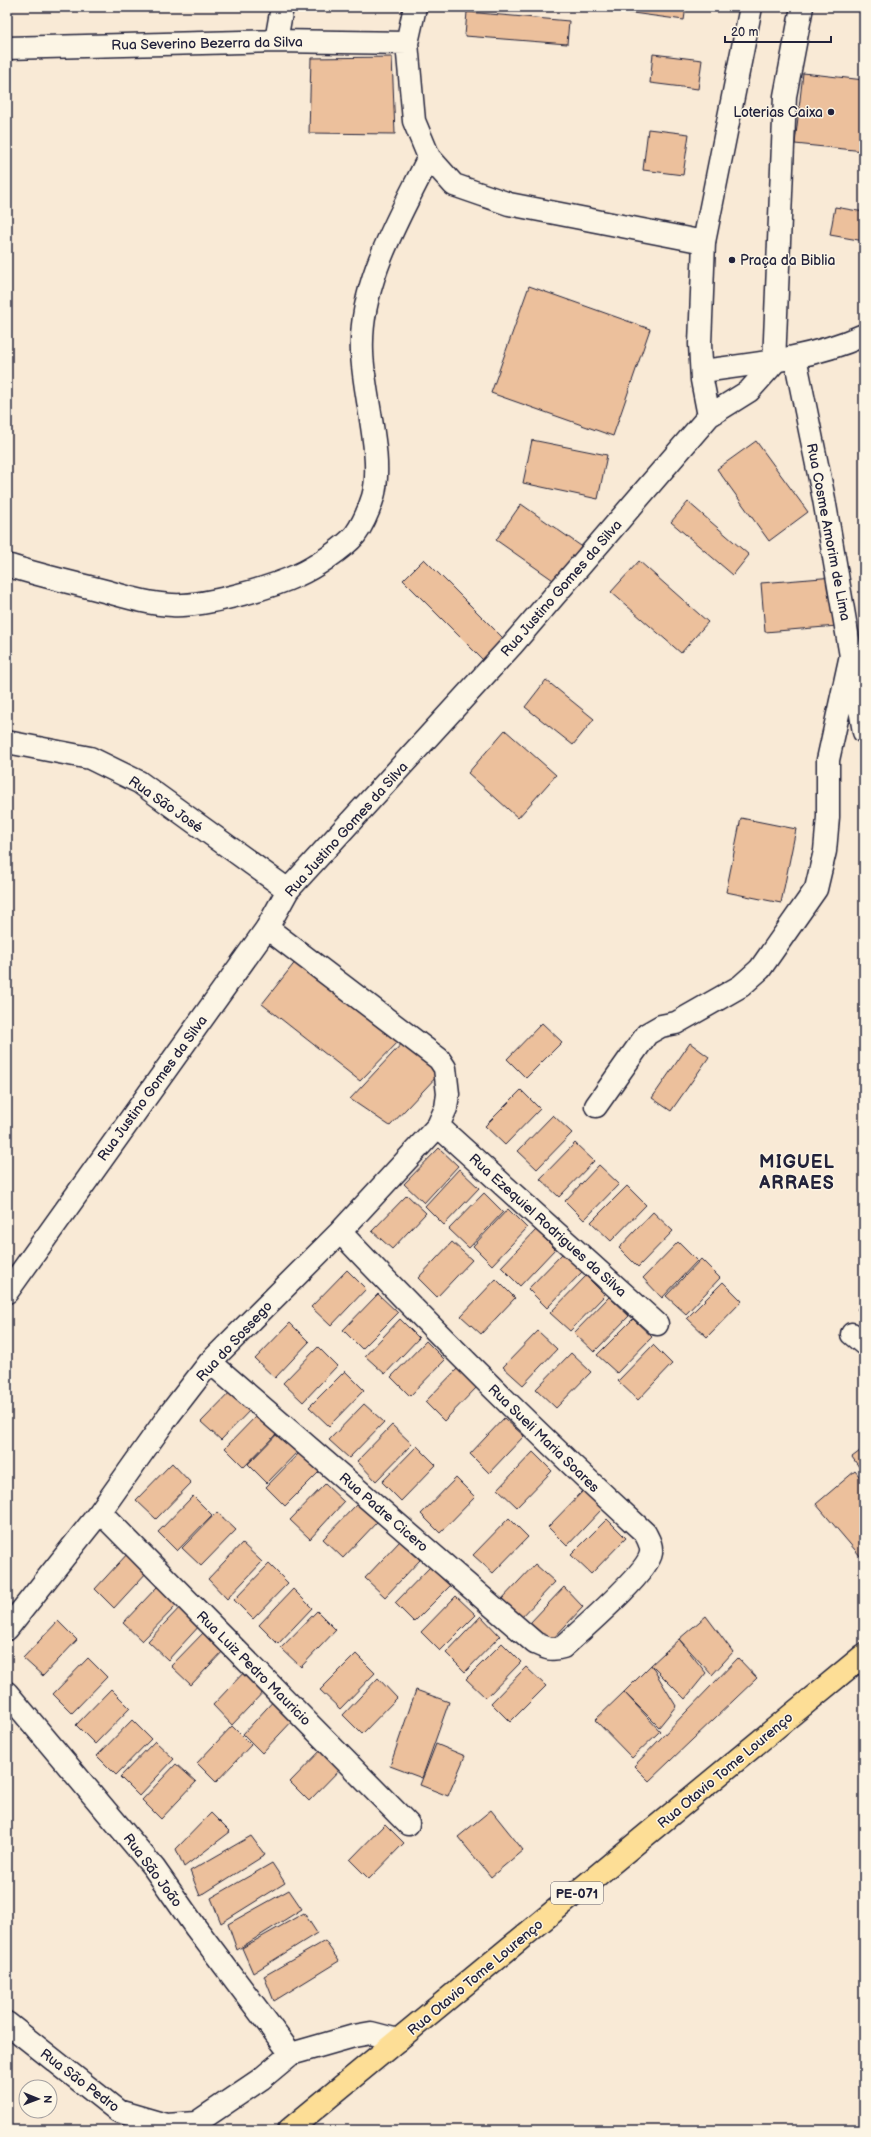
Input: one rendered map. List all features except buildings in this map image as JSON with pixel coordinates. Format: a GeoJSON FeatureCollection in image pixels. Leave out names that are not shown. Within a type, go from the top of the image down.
{"type":"FeatureCollection","features":[{"type":"Feature","properties":{"kind":"main road","name":"Rua Otavio Tome Lourenço"},"geometry":{"type":"LineString","coordinates":[[289,2130],[864,1655]]}},
{"type":"Feature","properties":{"kind":"street"},"geometry":{"type":"LineString","coordinates":[[276,40],[282,7]]}},
{"type":"Feature","properties":{"kind":"street"},"geometry":{"type":"LineString","coordinates":[[415,7],[407,43],[414,121],[430,157],[454,185],[509,204],[704,242]]}},
{"type":"Feature","properties":{"kind":"street"},"geometry":{"type":"LineString","coordinates":[[709,416],[702,371],[700,344],[704,242],[751,7]]}},
{"type":"Feature","properties":{"kind":"street"},"geometry":{"type":"LineString","coordinates":[[774,362],[785,96],[802,7]]}},
{"type":"Feature","properties":{"kind":"street","name":"Rua Severino Bezerra da Silva"},"geometry":{"type":"LineString","coordinates":[[7,48],[276,40],[407,43]]}},
{"type":"Feature","properties":{"kind":"street"},"geometry":{"type":"LineString","coordinates":[[7,565],[138,600],[170,605],[188,605],[244,593],[299,575],[330,555],[354,536],[364,521],[374,496],[376,470],[361,351],[369,293],[381,258],[430,157]]}},
{"type":"Feature","properties":{"kind":"street"},"geometry":{"type":"LineString","coordinates":[[702,371],[774,362],[848,342],[864,335]]}},
{"type":"Feature","properties":{"kind":"street","name":"Rua Cosme Amorim de Lima"},"geometry":{"type":"LineString","coordinates":[[795,357],[824,499],[864,732]]}},
{"type":"Feature","properties":{"kind":"street","name":"Rua Justino Gomes da Silva"},"geometry":{"type":"LineString","coordinates":[[7,1292],[267,928],[288,890],[512,646],[709,416],[749,391],[774,362]]}},
{"type":"Feature","properties":{"kind":"street"},"geometry":{"type":"LineString","coordinates":[[596,1106],[647,1034],[661,1026],[676,1022],[741,986],[760,969],[816,889],[825,851],[828,817],[828,760],[851,655]]}},
{"type":"Feature","properties":{"kind":"street","name":"Rua São José"},"geometry":{"type":"LineString","coordinates":[[7,742],[90,758],[139,782],[288,890]]}},
{"type":"Feature","properties":{"kind":"street","name":"Rua do Sossego"},"geometry":{"type":"LineString","coordinates":[[7,1630],[100,1512],[210,1362],[340,1232],[438,1126],[446,1108],[448,1094],[445,1068],[439,1059],[267,928]]}},
{"type":"Feature","properties":{"kind":"street","name":"Rua Ezequiel Rodrigues da Silva"},"geometry":{"type":"LineString","coordinates":[[438,1126],[657,1324]]}},
{"type":"Feature","properties":{"kind":"street","name":"Rua Sueli Maria Soares"},"geometry":{"type":"LineString","coordinates":[[340,1232],[451,1348],[586,1479],[645,1533],[650,1543],[651,1552],[642,1571],[563,1647]]}},
{"type":"Feature","properties":{"kind":"street","name":"Rua Padre Cicero"},"geometry":{"type":"LineString","coordinates":[[210,1362],[535,1643],[553,1650],[563,1647]]}},
{"type":"Feature","properties":{"kind":"street","name":"Rua Luiz Pedro Mauricio"},"geometry":{"type":"LineString","coordinates":[[100,1512],[408,1824]]}},
{"type":"Feature","properties":{"kind":"street","name":"Rua São João"},"geometry":{"type":"LineString","coordinates":[[7,1693],[154,1868],[196,1928],[291,2054]]}},
{"type":"Feature","properties":{"kind":"street","name":"Rua São Pedro"},"geometry":{"type":"LineString","coordinates":[[7,2023],[118,2111],[166,2125],[196,2123],[261,2079],[291,2054],[354,2036],[371,2033],[398,2040]]}},
{"type":"Feature","properties":{"kind":"place","name":"Loterias Caixa"},"geometry":{"type":"Point","coordinates":[831,112]}},
{"type":"Feature","properties":{"kind":"place","name":"Praça da Biblia"},"geometry":{"type":"Point","coordinates":[732,260]}},
{"type":"Feature","properties":{"kind":"district","name":"MIGUEL ARRAES"},"geometry":{"type":"Point","coordinates":[797,1172]}}]}
